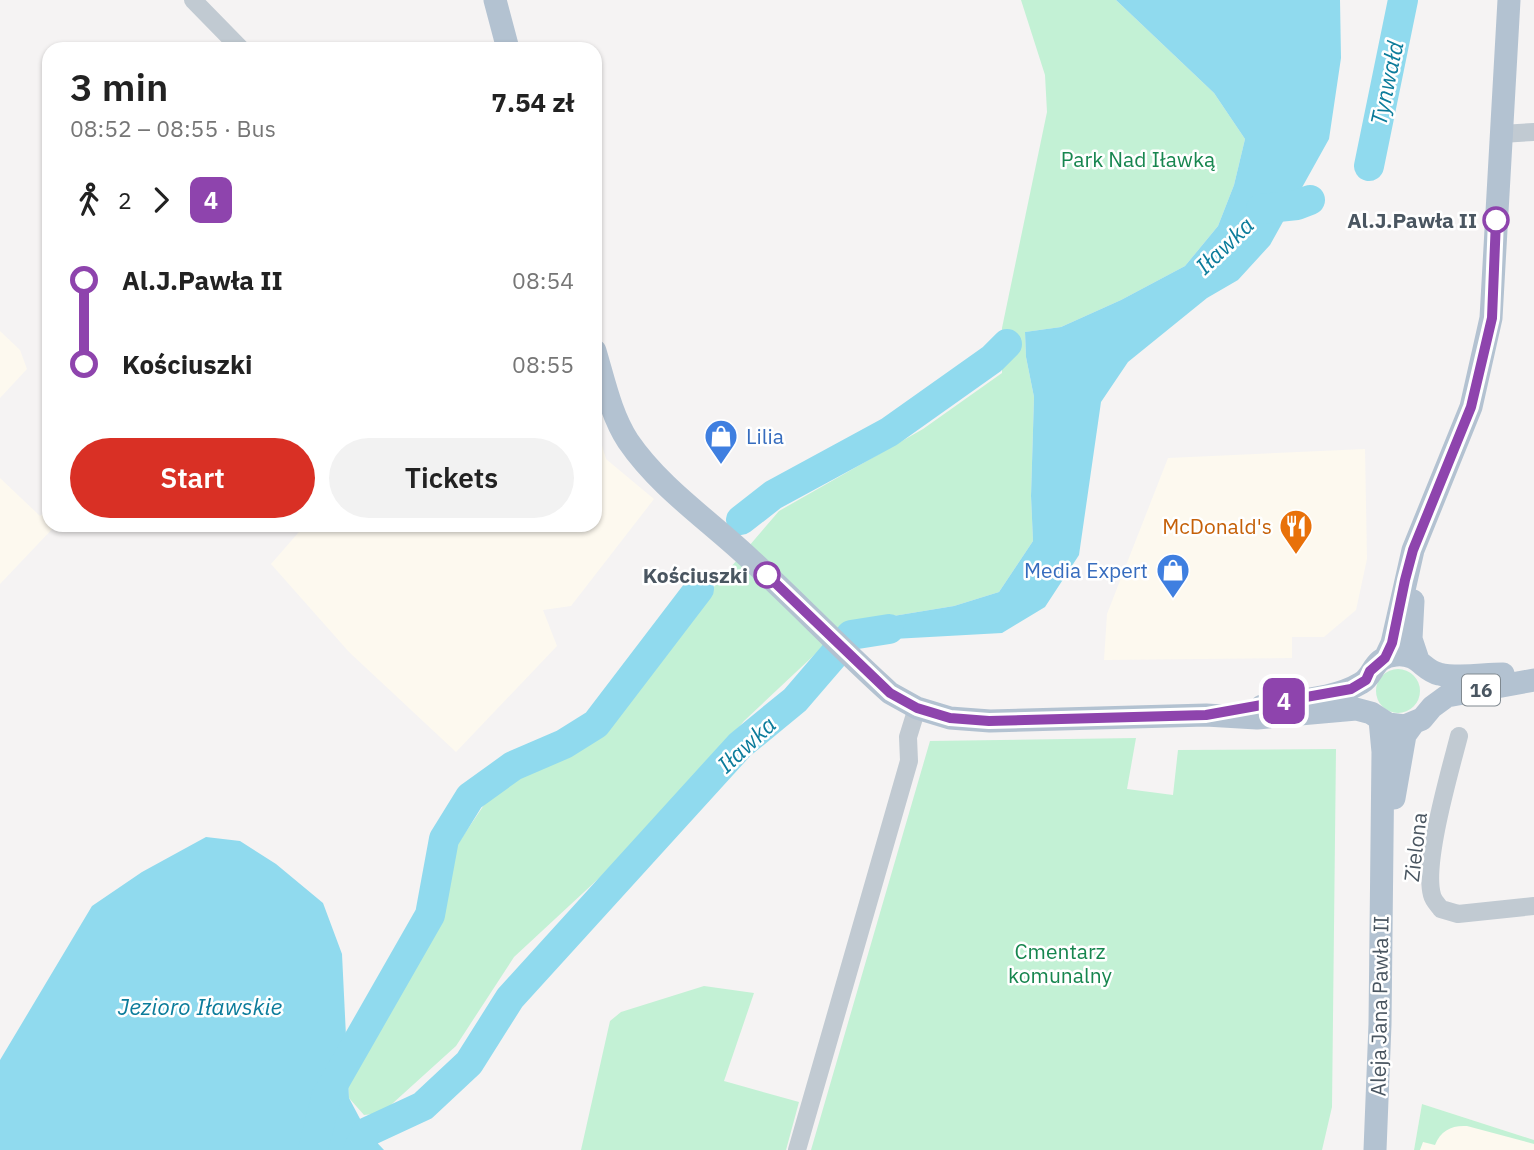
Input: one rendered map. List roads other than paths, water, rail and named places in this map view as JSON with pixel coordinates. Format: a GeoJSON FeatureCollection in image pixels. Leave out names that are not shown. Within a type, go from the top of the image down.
{"type":"FeatureCollection","features":[{"type":"Feature","properties":{"kind":"main road"},"geometry":{"type":"LineString","coordinates":[[495,0],[506,42]]}},
{"type":"Feature","properties":{"kind":"main road"},"geometry":{"type":"LineString","coordinates":[[1376,716],[1365,697],[1366,680],[1370,671],[1385,658],[1392,643],[1412,553],[1471,407],[1492,318],[1508,0]]}},
{"type":"Feature","properties":{"kind":"main road"},"geometry":{"type":"LineString","coordinates":[[602,375],[611,405],[627,439],[647,465],[890,693],[917,708],[950,718],[989,721],[1206,715],[1257,718],[1356,709],[1395,726],[1413,724]]}},
{"type":"Feature","properties":{"kind":"main road"},"geometry":{"type":"LineString","coordinates":[[1424,666],[1411,639],[1411,629],[1415,587],[1431,509]]}},
{"type":"Feature","properties":{"kind":"main road","name":"16"},"geometry":{"type":"LineString","coordinates":[[1385,658],[1405,655],[1442,675],[1534,674]]}},
{"type":"Feature","properties":{"kind":"main road","name":"16"},"geometry":{"type":"LineString","coordinates":[[1424,666],[1436,689],[1432,707]]}},
{"type":"Feature","properties":{"kind":"main road"},"geometry":{"type":"LineString","coordinates":[[1206,715],[1336,694],[1366,680]]}},
{"type":"Feature","properties":{"kind":"main road","name":"16"},"geometry":{"type":"LineString","coordinates":[[1413,724],[1447,696],[1534,680]]}},
{"type":"Feature","properties":{"kind":"main road","name":"Aleja Jana Pawła II"},"geometry":{"type":"LineString","coordinates":[[1375,1150],[1380,1024],[1383,752],[1376,716]]}},
{"type":"Feature","properties":{"kind":"main road","name":"Aleja Jana Pawła II"},"geometry":{"type":"LineString","coordinates":[[1381,863],[1400,755],[1405,736],[1413,724]]}},
{"type":"Feature","properties":{"kind":"street"},"geometry":{"type":"LineString","coordinates":[[193,0],[234,42]]}},
{"type":"Feature","properties":{"kind":"street"},"geometry":{"type":"LineString","coordinates":[[1501,134],[1534,132]]}},
{"type":"Feature","properties":{"kind":"street"},"geometry":{"type":"LineString","coordinates":[[797,1150],[909,761],[908,737],[917,708]]}},
{"type":"Feature","properties":{"kind":"street","name":"Zielona"},"geometry":{"type":"LineString","coordinates":[[1458,736],[1435,837],[1432,896],[1441,909],[1458,914],[1534,906]]}},
{"type":"Feature","properties":{"kind":"water"},"geometry":{"type":"Polygon","coordinates":[[[1116,0],[1340,0],[1341,58],[1329,139],[1270,245],[1238,280],[1207,298],[1128,362],[1101,402],[1079,555],[1045,607],[1002,633],[857,641],[844,627],[869,620],[954,606],[999,592],[1033,541],[1031,496],[1034,397],[1026,357],[1025,332],[1061,327],[1121,300],[1185,266],[1218,226],[1234,185],[1245,139],[1214,93],[1116,0]]]}},
{"type":"Feature","properties":{"kind":"water","name":"Jezioro Iławskie"},"geometry":{"type":"Polygon","coordinates":[[[206,837],[240,841],[276,864],[323,903],[342,954],[349,1098],[367,1132],[384,1150],[0,1150],[0,1060],[92,906],[142,872],[206,837]]]}},
{"type":"Feature","properties":{"kind":"waterway","name":"Tynwałd"},"geometry":{"type":"LineString","coordinates":[[1369,166],[1403,0]]}},
{"type":"Feature","properties":{"kind":"waterway","name":"Tynwałd"},"geometry":{"type":"LineString","coordinates":[[1261,209],[1297,205],[1310,200]]}},
{"type":"Feature","properties":{"kind":"waterway","name":"Iławka"},"geometry":{"type":"LineString","coordinates":[[741,520],[773,495],[889,432],[992,359],[1007,344]]}},
{"type":"Feature","properties":{"kind":"waterway","name":"Iławka"},"geometry":{"type":"LineString","coordinates":[[313,1150],[326,1097],[430,915],[444,839],[470,797],[513,766],[564,744],[596,724],[699,589]]}},
{"type":"Feature","properties":{"kind":"waterway","name":"Iławka"},"geometry":{"type":"LineString","coordinates":[[358,1150],[367,1132],[423,1106],[469,1063],[510,998],[740,745],[795,700],[851,635],[889,629]]}},
{"type":"Feature","properties":{"kind":"place","name":"Al.J.Pawła II"},"geometry":{"type":"Point","coordinates":[1496,220]}},
{"type":"Feature","properties":{"kind":"place","name":"Lilia"},"geometry":{"type":"Point","coordinates":[721,466]}},
{"type":"Feature","properties":{"kind":"place","name":"McDonald's"},"geometry":{"type":"Point","coordinates":[1296,556]}},
{"type":"Feature","properties":{"kind":"place","name":"Kościuszki"},"geometry":{"type":"Point","coordinates":[767,575]}},
{"type":"Feature","properties":{"kind":"place","name":"Media Expert"},"geometry":{"type":"Point","coordinates":[1173,600]}},
{"type":"Feature","properties":{"kind":"park label","name":"Park Nad Iławką"},"geometry":{"type":"Point","coordinates":[1138,159]}},
{"type":"Feature","properties":{"kind":"park label","name":"Cmentarz komunalny"},"geometry":{"type":"Point","coordinates":[1060,963]}}]}
